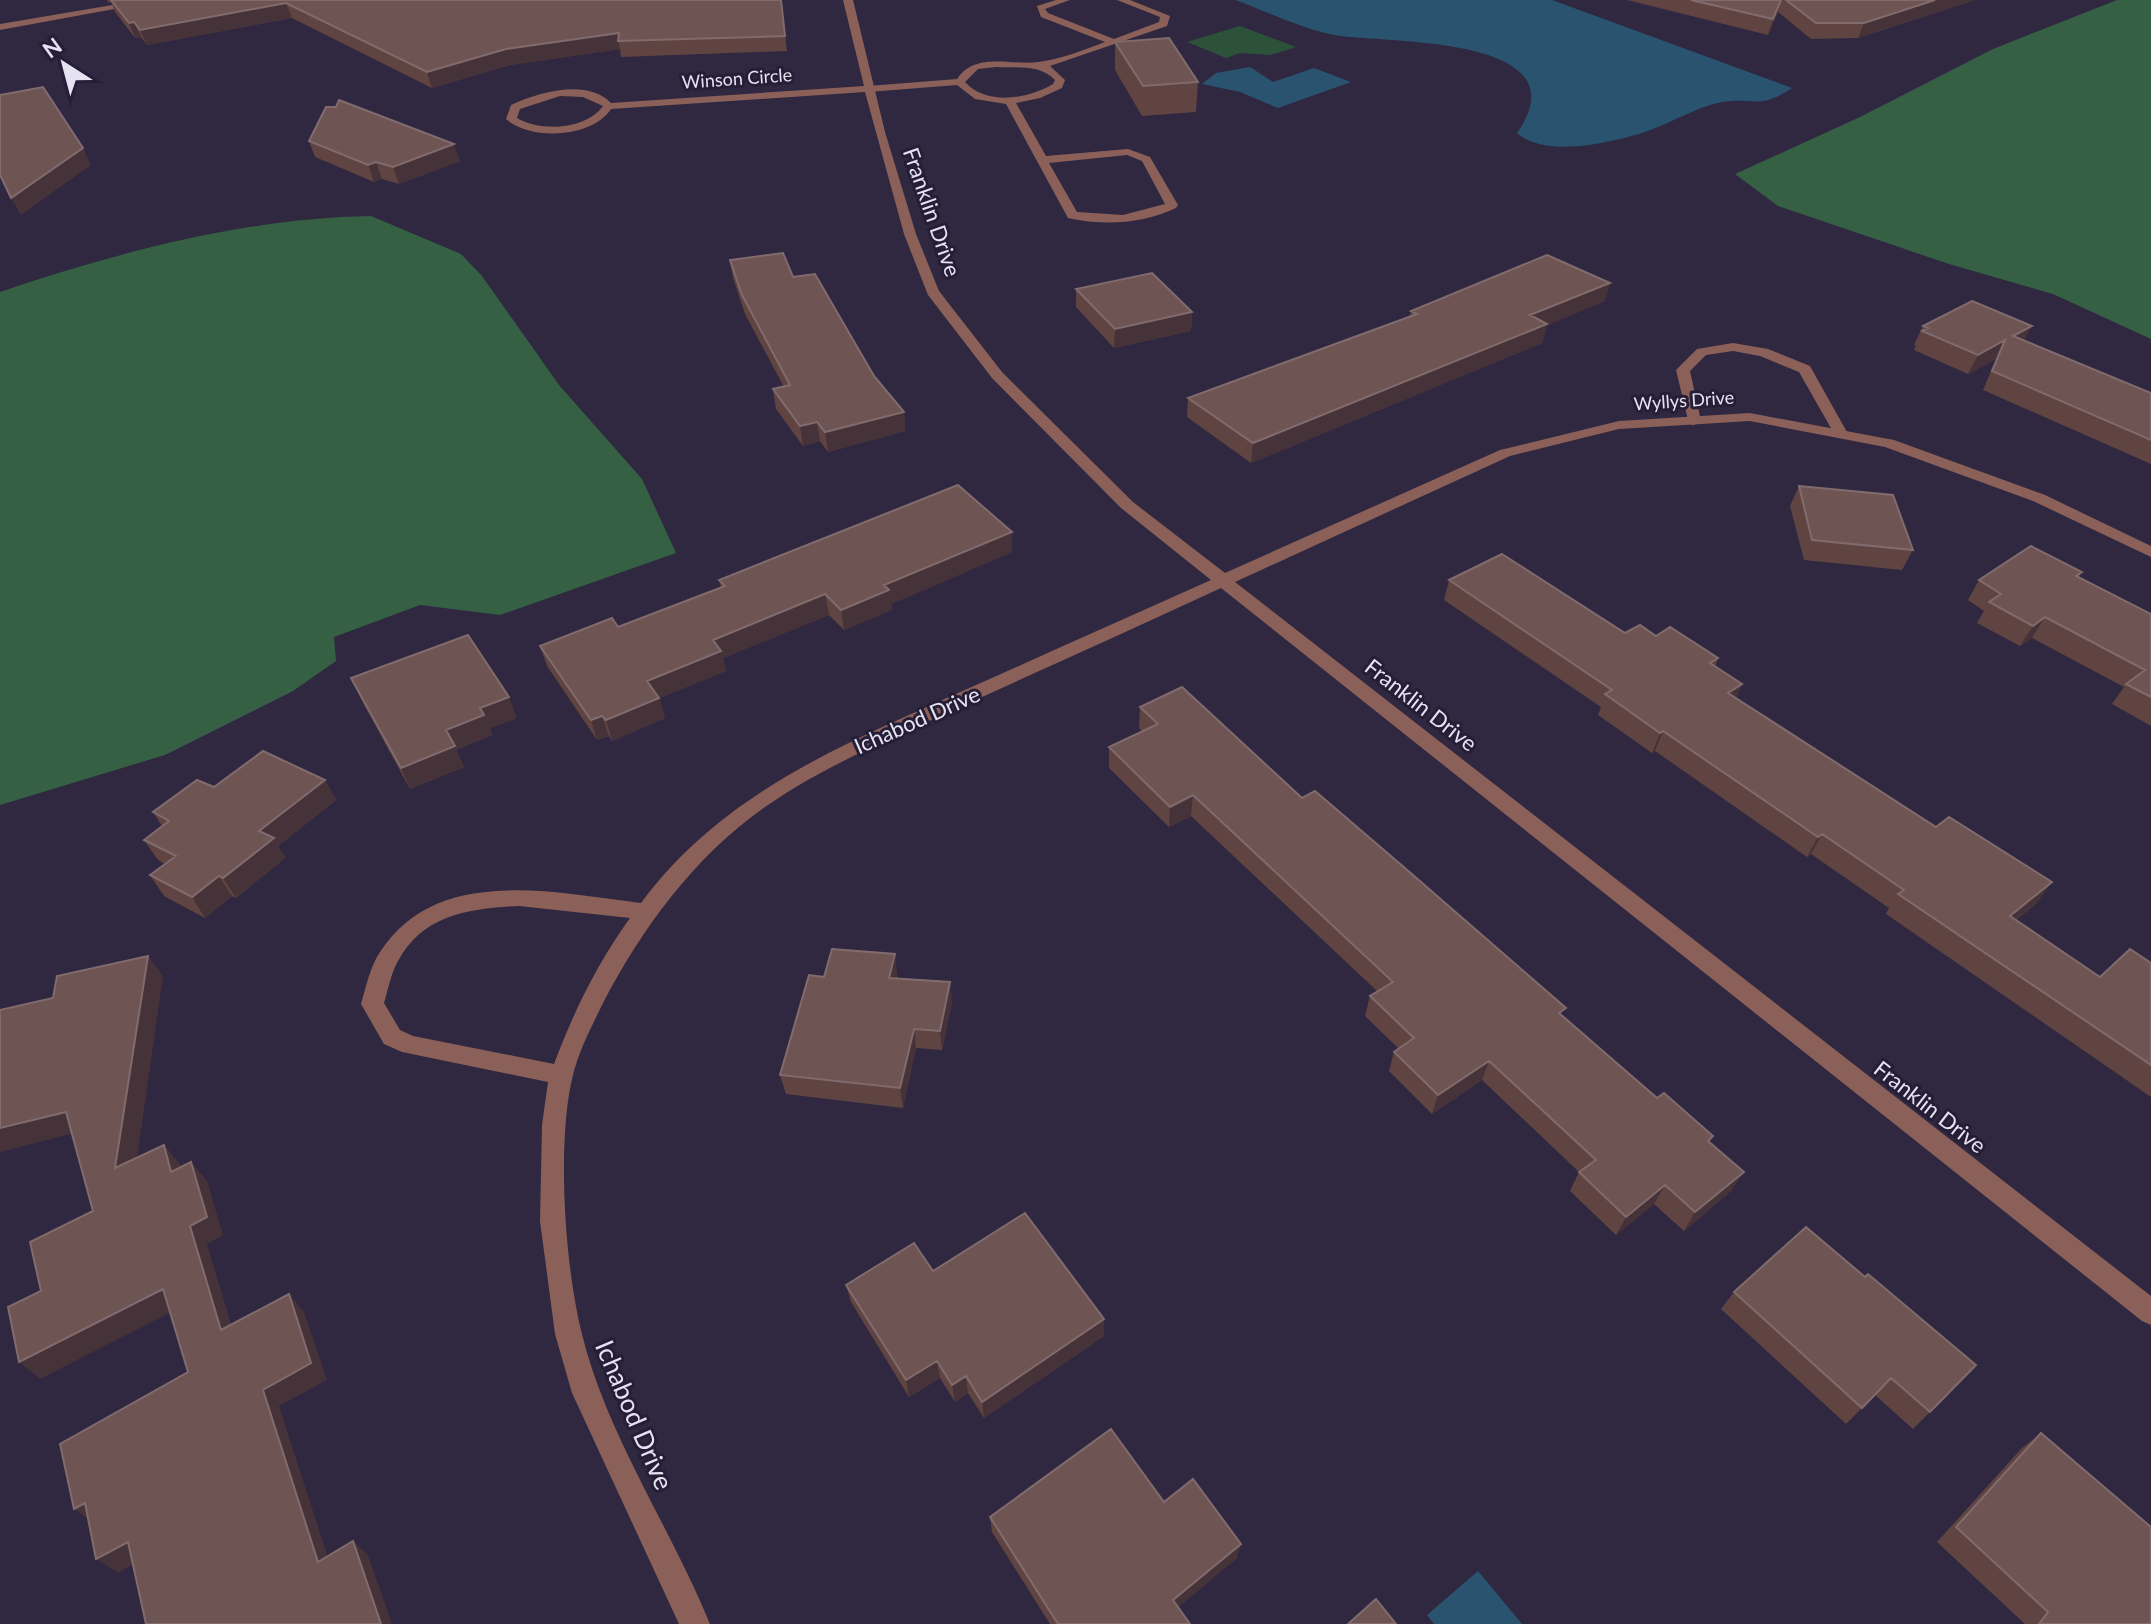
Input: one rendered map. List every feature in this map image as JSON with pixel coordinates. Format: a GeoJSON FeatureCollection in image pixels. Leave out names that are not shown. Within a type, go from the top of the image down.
{"type":"FeatureCollection","features":[{"type":"Feature","properties":{"kind":"street"},"geometry":{"type":"LineString","coordinates":[[0,27],[158,0]]}},
{"type":"Feature","properties":{"kind":"street","name":"Franklin Drive"},"geometry":{"type":"LineString","coordinates":[[848,0],[868,89],[910,234],[933,292],[997,375],[1127,505],[2151,1312]]}},
{"type":"Feature","properties":{"kind":"street"},"geometry":{"type":"LineString","coordinates":[[1065,0],[1040,8],[1044,15],[1111,41]]}},
{"type":"Feature","properties":{"kind":"street"},"geometry":{"type":"LineString","coordinates":[[1038,65],[1057,74],[1058,86],[1040,95],[1009,99],[970,92],[960,82],[967,72],[986,65],[1038,65],[1164,24],[1165,16],[1122,0]]}},
{"type":"Feature","properties":{"kind":"street","name":"Winson Circle"},"geometry":{"type":"LineString","coordinates":[[608,106],[599,118],[573,127],[540,129],[511,119],[515,107],[525,101],[554,94],[597,96],[608,106],[960,82]]}},
{"type":"Feature","properties":{"kind":"street"},"geometry":{"type":"LineString","coordinates":[[1009,99],[1041,160],[1072,215],[1090,220],[1156,214],[1172,205],[1146,159],[1128,152],[1041,160]]}},
{"type":"Feature","properties":{"kind":"street"},"geometry":{"type":"LineString","coordinates":[[1694,421],[1683,370],[1702,352],[1733,347],[1763,352],[1805,369],[1841,434]]}},
{"type":"Feature","properties":{"kind":"street","name":"Wyllys Drive"},"geometry":{"type":"LineString","coordinates":[[1227,582],[1505,453],[1619,425],[1750,417],[1889,443],[2039,498],[2151,552]]}},
{"type":"Feature","properties":{"kind":"street","name":"Ichabod Drive"},"geometry":{"type":"LineString","coordinates":[[695,1624],[582,1383],[568,1334],[553,1221],[554,1125],[561,1075],[578,1030],[622,946],[645,912],[684,867],[730,824],[792,780],[856,747],[1227,582]]}},
{"type":"Feature","properties":{"kind":"street"},"geometry":{"type":"LineString","coordinates":[[561,1075],[410,1045],[392,1037],[372,1004],[378,974],[402,936],[425,917],[463,899],[496,897],[645,912]]}},
{"type":"Feature","properties":{"kind":"green space"},"geometry":{"type":"Polygon","coordinates":[[[2117,0],[2151,0],[2151,339],[2053,294],[1949,264],[1778,206],[1735,174],[1860,117],[1993,49],[2117,0]]]}},
{"type":"Feature","properties":{"kind":"green space"},"geometry":{"type":"Polygon","coordinates":[[[1240,26],[1296,47],[1271,55],[1240,53],[1226,58],[1187,42],[1240,26]]]}},
{"type":"Feature","properties":{"kind":"green space"},"geometry":{"type":"Polygon","coordinates":[[[371,216],[461,254],[482,276],[559,385],[642,479],[676,553],[500,615],[420,605],[334,637],[336,661],[293,691],[165,755],[0,805],[0,292],[137,251],[230,230],[324,218],[371,216]]]}},
{"type":"Feature","properties":{"kind":"water"},"geometry":{"type":"Polygon","coordinates":[[[1235,0],[1552,0],[1792,88],[1764,101],[1712,104],[1652,130],[1612,141],[1578,146],[1544,145],[1529,141],[1517,133],[1531,101],[1525,78],[1504,62],[1473,51],[1436,44],[1328,34],[1235,0]]]}},
{"type":"Feature","properties":{"kind":"water"},"geometry":{"type":"Polygon","coordinates":[[[1250,67],[1273,82],[1314,68],[1351,82],[1278,108],[1240,92],[1202,84],[1216,73],[1250,67]]]}},
{"type":"Feature","properties":{"kind":"water"},"geometry":{"type":"Polygon","coordinates":[[[1478,1571],[1522,1624],[1434,1624],[1427,1615],[1478,1571]]]}},
{"type":"Feature","properties":{"kind":"building"},"geometry":{"type":"Polygon","coordinates":[[[111,0],[781,0],[785,36],[618,41],[619,33],[506,49],[427,72],[286,3],[140,30],[134,22],[129,23],[111,0]]]}},
{"type":"Feature","properties":{"kind":"building"},"geometry":{"type":"Polygon","coordinates":[[[1691,0],[1781,0],[1773,19],[1691,0]]]}},
{"type":"Feature","properties":{"kind":"building"},"geometry":{"type":"Polygon","coordinates":[[[1786,0],[1935,0],[1864,23],[1816,23],[1786,0]]]}},
{"type":"Feature","properties":{"kind":"building"},"geometry":{"type":"Polygon","coordinates":[[[1169,38],[1198,82],[1143,86],[1115,42],[1169,38]]]}},
{"type":"Feature","properties":{"kind":"building"},"geometry":{"type":"Polygon","coordinates":[[[43,87],[83,148],[11,198],[0,175],[0,95],[43,87]]]}},
{"type":"Feature","properties":{"kind":"building"},"geometry":{"type":"Polygon","coordinates":[[[339,100],[454,144],[393,167],[376,162],[368,165],[309,141],[326,107],[336,107],[339,100]]]}},
{"type":"Feature","properties":{"kind":"building"},"geometry":{"type":"Polygon","coordinates":[[[783,253],[793,277],[815,274],[874,376],[904,412],[825,432],[817,422],[800,426],[773,389],[790,385],[742,295],[730,260],[783,253]]]}},
{"type":"Feature","properties":{"kind":"building"},"geometry":{"type":"Polygon","coordinates":[[[1547,255],[1610,283],[1530,315],[1547,324],[1253,443],[1188,398],[1417,314],[1411,311],[1547,255]]]}},
{"type":"Feature","properties":{"kind":"building"},"geometry":{"type":"Polygon","coordinates":[[[1152,273],[1192,312],[1115,329],[1076,289],[1152,273]]]}},
{"type":"Feature","properties":{"kind":"building"},"geometry":{"type":"Polygon","coordinates":[[[1972,301],[2032,326],[2013,336],[2151,393],[2151,440],[1992,371],[2005,340],[1978,355],[1922,331],[1928,328],[1923,326],[1972,301]]]}},
{"type":"Feature","properties":{"kind":"building"},"geometry":{"type":"Polygon","coordinates":[[[958,485],[1012,532],[884,585],[889,590],[841,610],[825,594],[713,640],[721,651],[647,681],[659,698],[606,720],[602,716],[591,720],[540,646],[612,618],[618,627],[725,586],[719,580],[958,485]]]}},
{"type":"Feature","properties":{"kind":"building"},"geometry":{"type":"Polygon","coordinates":[[[1799,486],[1893,495],[1913,550],[1812,540],[1799,486]]]}},
{"type":"Feature","properties":{"kind":"building"},"geometry":{"type":"Polygon","coordinates":[[[2031,546],[2082,572],[2076,576],[2151,614],[2151,697],[2126,684],[2145,670],[2045,617],[2033,626],[1989,602],[2001,594],[1979,580],[2031,546]]]}},
{"type":"Feature","properties":{"kind":"building"},"geometry":{"type":"Polygon","coordinates":[[[1502,554],[1625,633],[1640,625],[1656,636],[1670,627],[1718,658],[1710,663],[1742,684],[1728,693],[1936,827],[1949,817],[2052,882],[2010,916],[2100,977],[2130,949],[2151,963],[2151,1065],[1898,894],[1904,890],[1822,834],[1818,837],[1663,731],[1660,733],[1605,694],[1612,690],[1449,580],[1502,554]]]}},
{"type":"Feature","properties":{"kind":"building"},"geometry":{"type":"Polygon","coordinates":[[[468,635],[509,697],[480,708],[484,715],[446,730],[455,746],[401,768],[351,678],[468,635]]]}},
{"type":"Feature","properties":{"kind":"building"},"geometry":{"type":"Polygon","coordinates":[[[1182,687],[1302,798],[1315,791],[1413,875],[1566,1008],[1559,1013],[1657,1098],[1664,1093],[1713,1136],[1708,1141],[1744,1172],[1695,1212],[1665,1185],[1626,1217],[1579,1172],[1596,1160],[1489,1061],[1438,1095],[1394,1052],[1414,1038],[1370,996],[1393,982],[1193,795],[1170,807],[1109,747],[1158,724],[1140,707],[1182,687]]]}},
{"type":"Feature","properties":{"kind":"building"},"geometry":{"type":"Polygon","coordinates":[[[263,751],[325,780],[259,831],[274,838],[223,878],[219,876],[192,897],[150,875],[176,856],[144,840],[169,821],[153,812],[197,780],[214,787],[263,751]]]}},
{"type":"Feature","properties":{"kind":"building"},"geometry":{"type":"Polygon","coordinates":[[[832,949],[895,954],[889,978],[950,982],[940,1031],[914,1029],[900,1088],[780,1075],[809,975],[824,977],[832,949]]]}},
{"type":"Feature","properties":{"kind":"building"},"geometry":{"type":"Polygon","coordinates":[[[148,956],[115,1168],[164,1145],[171,1172],[191,1162],[207,1217],[190,1226],[221,1330],[289,1294],[311,1363],[263,1390],[318,1562],[353,1541],[381,1624],[146,1624],[128,1542],[96,1559],[85,1503],[74,1509],[60,1444],[188,1372],[163,1289],[19,1362],[8,1307],[41,1291],[30,1242],[93,1211],[66,1112],[0,1128],[0,1010],[53,998],[57,976],[148,956]]]}},
{"type":"Feature","properties":{"kind":"building"},"geometry":{"type":"Polygon","coordinates":[[[1025,1213],[1104,1319],[982,1402],[966,1376],[952,1385],[937,1361],[906,1380],[846,1285],[914,1243],[933,1271],[1025,1213]]]}},
{"type":"Feature","properties":{"kind":"building"},"geometry":{"type":"Polygon","coordinates":[[[1806,1227],[1865,1277],[1868,1274],[1976,1365],[1930,1412],[1891,1378],[1862,1408],[1734,1292],[1806,1227]]]}},
{"type":"Feature","properties":{"kind":"building"},"geometry":{"type":"Polygon","coordinates":[[[1111,1429],[1164,1502],[1193,1479],[1241,1544],[1173,1600],[1190,1624],[1058,1624],[990,1517],[1111,1429]]]}},
{"type":"Feature","properties":{"kind":"building"},"geometry":{"type":"Polygon","coordinates":[[[2041,1433],[2151,1527],[2151,1624],[2039,1624],[2048,1612],[1956,1527],[2041,1433]]]}},
{"type":"Feature","properties":{"kind":"building"},"geometry":{"type":"Polygon","coordinates":[[[1376,1599],[1396,1624],[1348,1624],[1376,1599]]]}}]}
